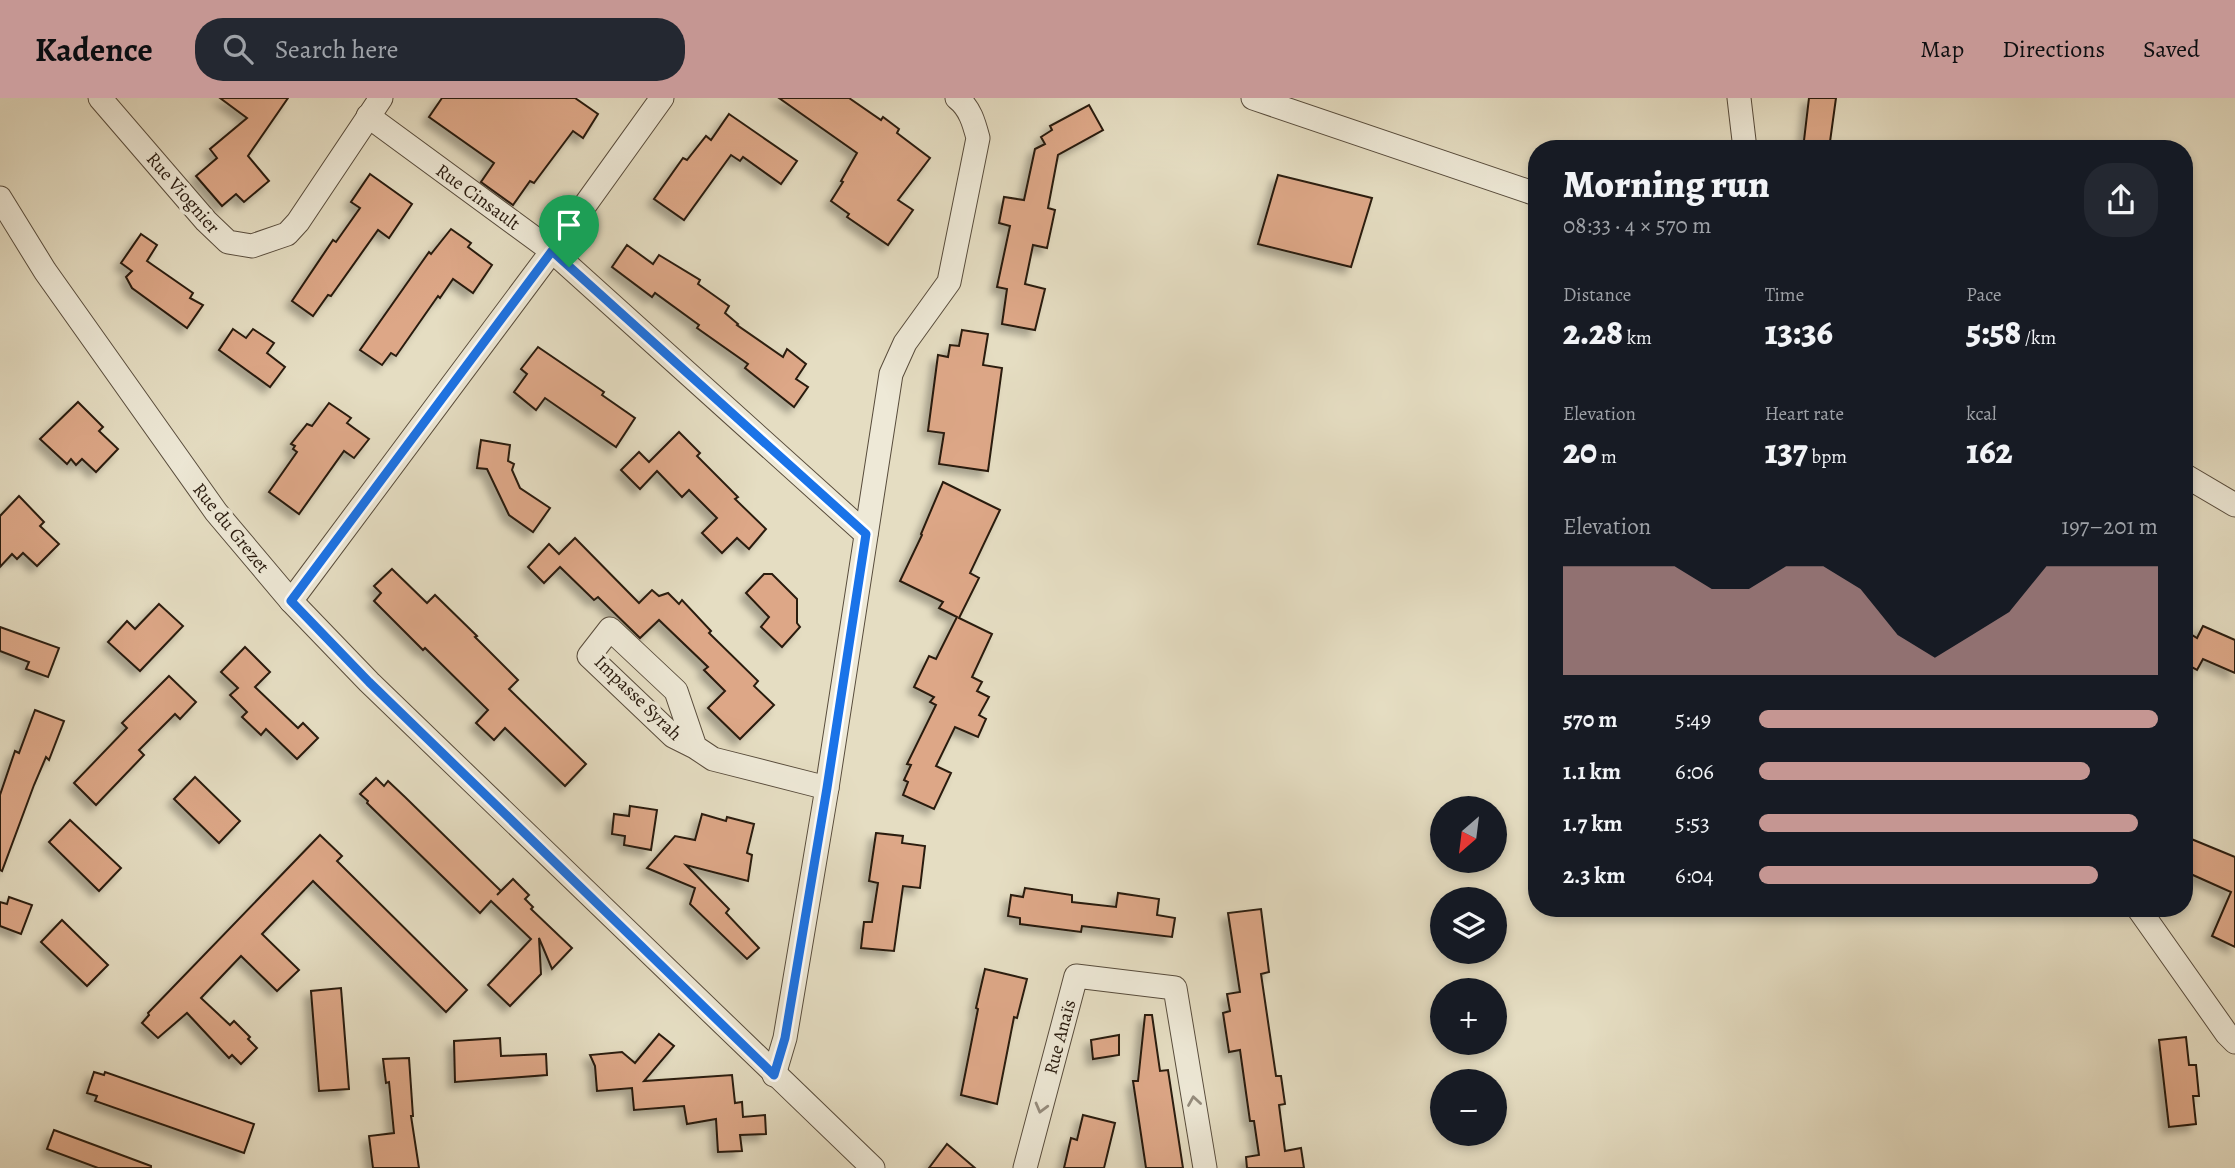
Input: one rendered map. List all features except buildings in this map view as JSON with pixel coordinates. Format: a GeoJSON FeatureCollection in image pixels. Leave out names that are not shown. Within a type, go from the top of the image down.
{"type":"FeatureCollection","features":[{"type":"Feature","properties":{"kind":"street","name":"Rue Viognier"},"geometry":{"type":"LineString","coordinates":[[100,98],[206,222],[228,242],[253,246],[287,234],[298,222],[375,107]]}},
{"type":"Feature","properties":{"kind":"street"},"geometry":{"type":"LineString","coordinates":[[291,601],[552,251],[662,98]]}},
{"type":"Feature","properties":{"kind":"street"},"geometry":{"type":"LineString","coordinates":[[1253,98],[1528,191]]}},
{"type":"Feature","properties":{"kind":"street"},"geometry":{"type":"LineString","coordinates":[[1739,98],[1744,140]]}},
{"type":"Feature","properties":{"kind":"street"},"geometry":{"type":"LineString","coordinates":[[774,1075],[785,1038],[827,788],[891,373],[905,343],[949,282],[978,138],[973,119],[960,100]]}},
{"type":"Feature","properties":{"kind":"street","name":"Rue Cinsault"},"geometry":{"type":"LineString","coordinates":[[375,107],[552,251],[866,534]]}},
{"type":"Feature","properties":{"kind":"street","name":"Rue du Grezet"},"geometry":{"type":"LineString","coordinates":[[0,198],[45,271],[216,512],[291,601],[369,682],[873,1168]]}},
{"type":"Feature","properties":{"kind":"street"},"geometry":{"type":"LineString","coordinates":[[2193,480],[2235,505]]}},
{"type":"Feature","properties":{"kind":"street","name":"Impasse Syrah"},"geometry":{"type":"LineString","coordinates":[[695,747],[676,691],[610,629],[589,656],[673,736],[695,747],[712,760],[827,788]]}},
{"type":"Feature","properties":{"kind":"street"},"geometry":{"type":"LineString","coordinates":[[2144,917],[2235,1042]]}},
{"type":"Feature","properties":{"kind":"street","name":"Rue Anaïs"},"geometry":{"type":"LineString","coordinates":[[1025,1168],[1076,976],[1175,988],[1205,1168]]}},
{"type":"Feature","properties":{"kind":"route"},"geometry":{"type":"LineString","coordinates":[[552,251],[569,267],[866,534],[785,1038],[774,1075],[369,682],[291,601],[552,251]]}}]}
